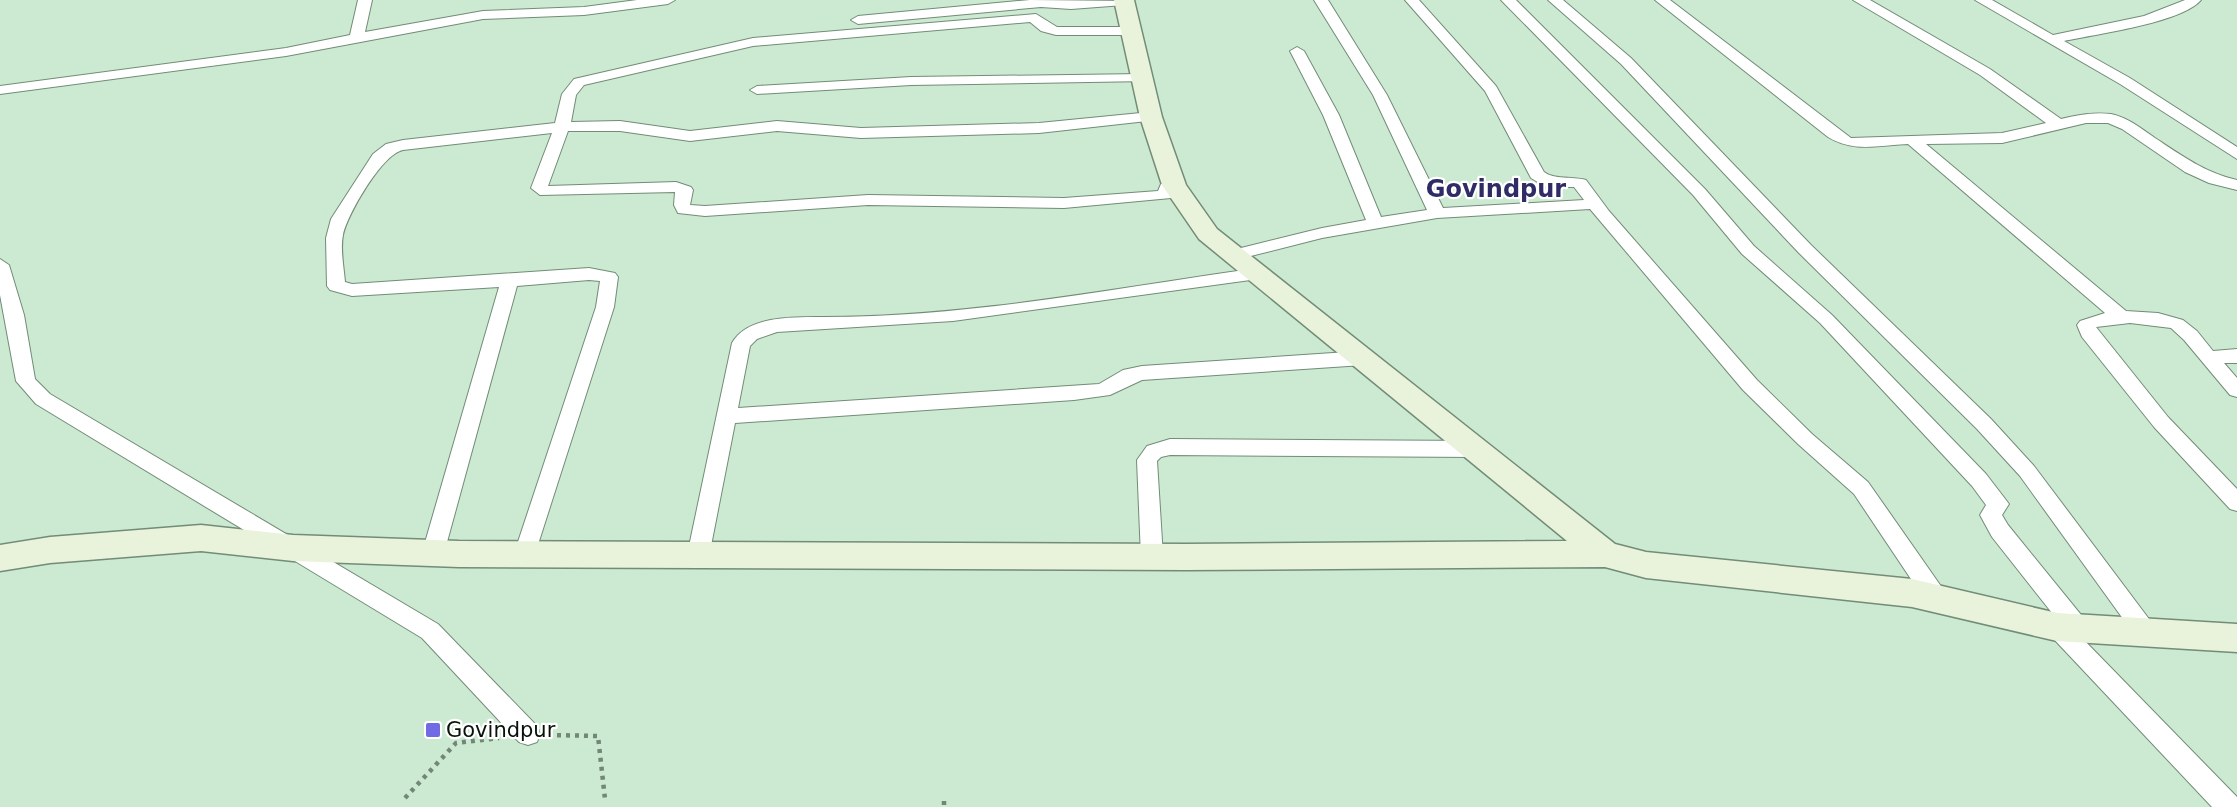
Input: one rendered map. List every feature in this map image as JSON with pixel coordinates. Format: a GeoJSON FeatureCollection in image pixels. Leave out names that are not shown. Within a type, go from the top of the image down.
{"type":"FeatureCollection","features":[{"type":"Feature","properties":{"kind":"main road"},"geometry":{"type":"LineString","coordinates":[[1124,0],[1151,117],[1174,185],[1208,234],[1478,449],[1605,554]]}},
{"type":"Feature","properties":{"kind":"main road"},"geometry":{"type":"LineString","coordinates":[[0,558],[50,550],[201,538],[292,548],[433,553],[1152,557],[1605,554],[1646,565],[1855,585],[1937,599],[2068,628],[2237,638]]}},
{"type":"Feature","properties":{"kind":"street"},"geometry":{"type":"LineString","coordinates":[[357,37],[365,0]]}},
{"type":"Feature","properties":{"kind":"street"},"geometry":{"type":"LineString","coordinates":[[0,90],[238,59],[448,20],[554,6],[584,11],[668,0]]}},
{"type":"Feature","properties":{"kind":"street"},"geometry":{"type":"LineString","coordinates":[[840,21],[1041,3],[1071,5],[1124,0]]}},
{"type":"Feature","properties":{"kind":"street"},"geometry":{"type":"LineString","coordinates":[[1321,0],[1380,96],[1437,213]]}},
{"type":"Feature","properties":{"kind":"street"},"geometry":{"type":"LineString","coordinates":[[1412,0],[1485,82],[1501,106],[1541,180],[1553,183],[1571,181],[1580,183],[1595,204],[1750,385],[1805,439],[1861,488],[1937,599]]}},
{"type":"Feature","properties":{"kind":"street"},"geometry":{"type":"LineString","coordinates":[[1508,0],[1699,192],[1748,250],[1826,319],[1979,480],[1998,504],[1991,516],[2000,531],[2068,628],[2229,807]]}},
{"type":"Feature","properties":{"kind":"street"},"geometry":{"type":"LineString","coordinates":[[1555,0],[1626,61],[1805,249],[1984,424],[2027,471],[2147,634]]}},
{"type":"Feature","properties":{"kind":"street"},"geometry":{"type":"LineString","coordinates":[[1662,0],[1841,139],[1861,144],[1912,140],[2002,138],[2057,123],[2086,118],[2111,119],[2127,126],[2191,169],[2215,180],[2237,185]]}},
{"type":"Feature","properties":{"kind":"street"},"geometry":{"type":"LineString","coordinates":[[1860,0],[1985,72],[2057,123]]}},
{"type":"Feature","properties":{"kind":"street"},"geometry":{"type":"LineString","coordinates":[[1982,0],[2125,81],[2237,154]]}},
{"type":"Feature","properties":{"kind":"street"},"geometry":{"type":"LineString","coordinates":[[2052,39],[2149,17],[2186,6],[2194,0]]}},
{"type":"Feature","properties":{"kind":"street"},"geometry":{"type":"LineString","coordinates":[[1131,31],[1056,31],[1046,28],[1036,18],[1030,18],[746,43],[579,82],[569,94],[562,127],[540,183],[541,191],[676,187],[685,190],[682,205],[684,209],[694,211],[832,200],[1064,203],[1121,201],[1165,195],[1167,187],[1174,185]]}},
{"type":"Feature","properties":{"kind":"street"},"geometry":{"type":"LineString","coordinates":[[1297,51],[1331,115],[1375,222]]}},
{"type":"Feature","properties":{"kind":"street"},"geometry":{"type":"LineString","coordinates":[[758,90],[911,81],[1143,78]]}},
{"type":"Feature","properties":{"kind":"street"},"geometry":{"type":"LineString","coordinates":[[525,554],[605,307],[609,277],[589,274],[434,287],[340,288],[336,286],[334,238],[339,219],[379,156],[392,147],[562,127],[620,126],[690,136],[777,126],[861,133],[1039,128],[1151,117]]}},
{"type":"Feature","properties":{"kind":"street"},"geometry":{"type":"LineString","coordinates":[[1912,140],[2124,319]]}},
{"type":"Feature","properties":{"kind":"street"},"geometry":{"type":"LineString","coordinates":[[1235,255],[1375,222],[1437,213],[1595,204]]}},
{"type":"Feature","properties":{"kind":"street"},"geometry":{"type":"LineString","coordinates":[[0,265],[15,315],[26,381],[43,399],[430,632],[528,734]]}},
{"type":"Feature","properties":{"kind":"street"},"geometry":{"type":"LineString","coordinates":[[698,555],[741,343],[748,334],[762,328],[974,312],[1259,274]]}},
{"type":"Feature","properties":{"kind":"street"},"geometry":{"type":"LineString","coordinates":[[433,553],[510,281]]}},
{"type":"Feature","properties":{"kind":"street"},"geometry":{"type":"LineString","coordinates":[[2237,390],[2187,332],[2171,321],[2100,319],[2086,325],[2088,333],[2161,422],[2237,503]]}},
{"type":"Feature","properties":{"kind":"street"},"geometry":{"type":"LineString","coordinates":[[2208,358],[2237,356]]}},
{"type":"Feature","properties":{"kind":"street"},"geometry":{"type":"LineString","coordinates":[[727,416],[1074,393],[1104,390],[1130,375],[1142,373],[1364,358]]}},
{"type":"Feature","properties":{"kind":"street"},"geometry":{"type":"LineString","coordinates":[[1152,557],[1147,460],[1154,451],[1170,447],[1478,449]]}},
{"type":"Feature","properties":{"kind":"place","name":"Govindpur"},"geometry":{"type":"Point","coordinates":[433,730]}},
{"type":"Feature","properties":{"kind":"district","name":"Govindpur"},"geometry":{"type":"Point","coordinates":[1496,189]}}]}
